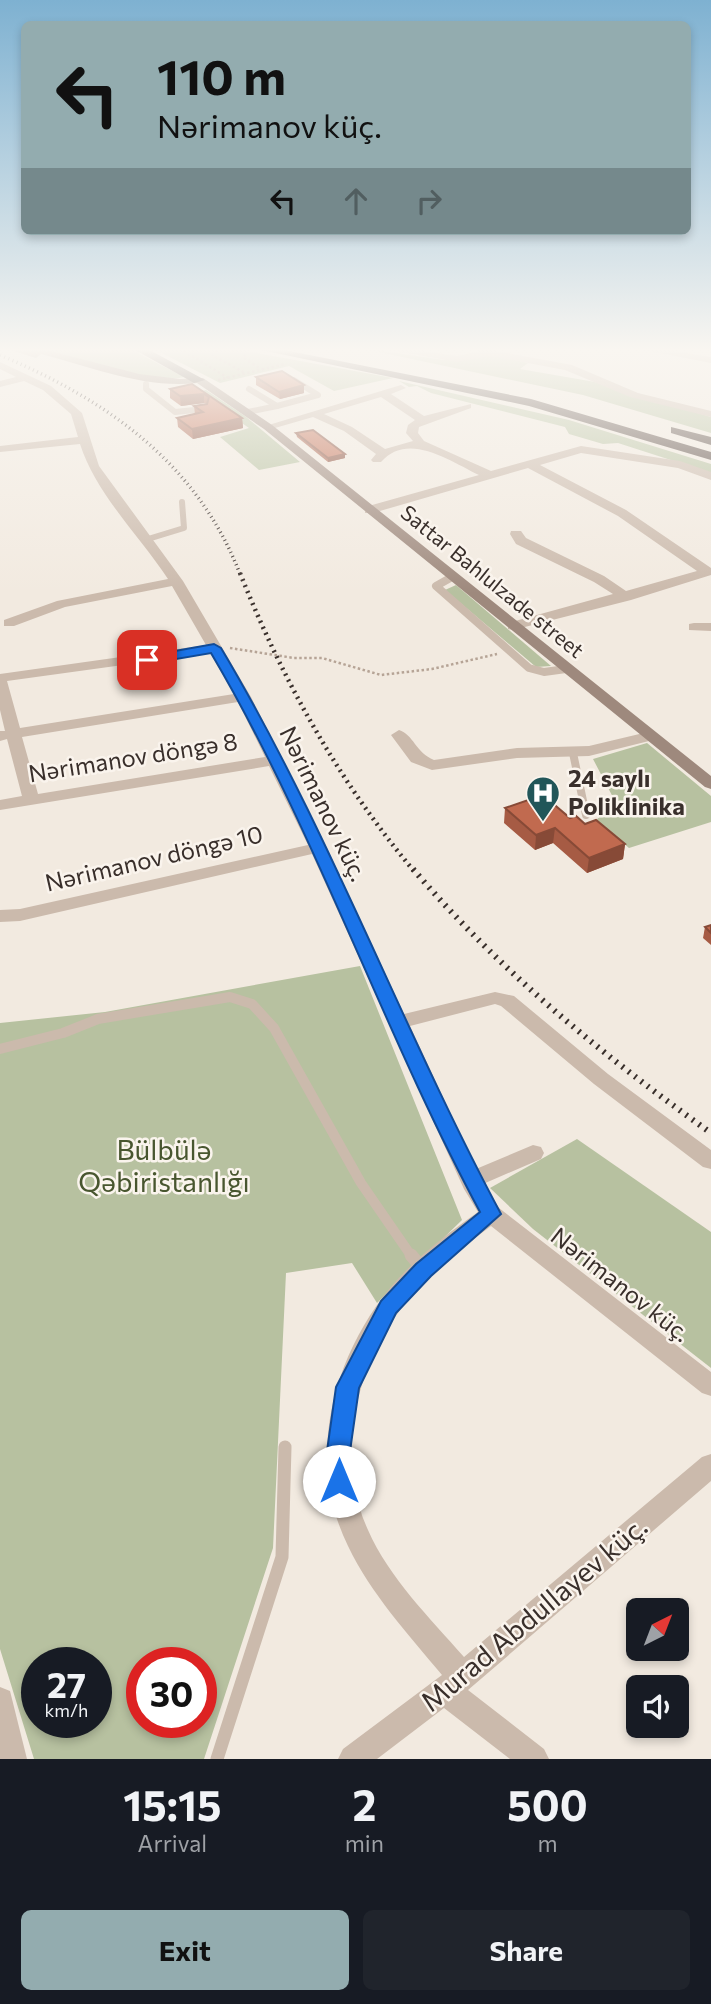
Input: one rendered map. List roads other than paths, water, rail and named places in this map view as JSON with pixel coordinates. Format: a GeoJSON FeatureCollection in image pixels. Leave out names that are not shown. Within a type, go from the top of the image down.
{"type":"FeatureCollection","features":[{"type":"Feature","properties":{"kind":"highway"},"geometry":{"type":"LineString","coordinates":[[620,429],[711,456]]}},
{"type":"Feature","properties":{"kind":"highway"},"geometry":{"type":"LineString","coordinates":[[673,429],[711,441]]}},
{"type":"Feature","properties":{"kind":"main road","name":"Sattar Bahlulzade street"},"geometry":{"type":"LineString","coordinates":[[271,429],[711,784]]}},
{"type":"Feature","properties":{"kind":"street","name":"Nərimanov küç."},"geometry":{"type":"LineString","coordinates":[[82,429],[102,481],[148,539],[176,581],[243,697],[318,848],[471,1180],[491,1214],[711,1386]]}},
{"type":"Feature","properties":{"kind":"street"},"geometry":{"type":"LineString","coordinates":[[348,429],[380,457],[420,443]]}},
{"type":"Feature","properties":{"kind":"street"},"geometry":{"type":"LineString","coordinates":[[413,429],[412,433],[420,443],[490,475]]}},
{"type":"Feature","properties":{"kind":"street"},"geometry":{"type":"LineString","coordinates":[[0,449],[85,440]]}},
{"type":"Feature","properties":{"kind":"street"},"geometry":{"type":"LineString","coordinates":[[369,510],[582,449],[680,465],[711,476]]}},
{"type":"Feature","properties":{"kind":"street"},"geometry":{"type":"LineString","coordinates":[[530,464],[622,513],[709,573]]}},
{"type":"Feature","properties":{"kind":"street"},"geometry":{"type":"LineString","coordinates":[[516,534],[521,541],[609,585],[626,597]]}},
{"type":"Feature","properties":{"kind":"street"},"geometry":{"type":"LineString","coordinates":[[513,626],[709,573]]}},
{"type":"Feature","properties":{"kind":"street"},"geometry":{"type":"LineString","coordinates":[[3,625],[62,604],[176,581]]}},
{"type":"Feature","properties":{"kind":"street"},"geometry":{"type":"LineString","coordinates":[[694,627],[711,627]]}},
{"type":"Feature","properties":{"kind":"street"},"geometry":{"type":"LineString","coordinates":[[31,800],[7,734],[0,680],[214,648]]}},
{"type":"Feature","properties":{"kind":"street"},"geometry":{"type":"LineString","coordinates":[[7,734],[243,697]]}},
{"type":"Feature","properties":{"kind":"street"},"geometry":{"type":"LineString","coordinates":[[399,735],[417,759],[432,765],[517,753],[573,753],[652,736]]}},
{"type":"Feature","properties":{"kind":"street","name":"Nərimanov döngə 8"},"geometry":{"type":"LineString","coordinates":[[0,805],[274,760]]}},
{"type":"Feature","properties":{"kind":"street","name":"Nərimanov döngə 10"},"geometry":{"type":"LineString","coordinates":[[0,916],[20,915],[318,848]]}},
{"type":"Feature","properties":{"kind":"street"},"geometry":{"type":"LineString","coordinates":[[397,1023],[495,998],[507,1001],[601,1079],[711,1161]]}},
{"type":"Feature","properties":{"kind":"street"},"geometry":{"type":"LineString","coordinates":[[471,1180],[533,1153]]}},
{"type":"Feature","properties":{"kind":"street"},"geometry":{"type":"LineString","coordinates":[[491,1214],[423,1270],[389,1307],[348,1387],[338,1458],[339,1481],[356,1535],[375,1569],[453,1684],[534,1759]]}},
{"type":"Feature","properties":{"kind":"street","name":"Murad Abdullayev küç."},"geometry":{"type":"LineString","coordinates":[[353,1759],[453,1684],[711,1465]]}},
{"type":"Feature","properties":{"kind":"street"},"geometry":{"type":"LineString","coordinates":[[0,1701],[12,1759]]}},
{"type":"Feature","properties":{"kind":"lane"},"geometry":{"type":"LineString","coordinates":[[148,539],[184,528],[182,502]]}},
{"type":"Feature","properties":{"kind":"lane"},"geometry":{"type":"LineString","coordinates":[[452,577],[436,586],[535,671],[566,668]]}},
{"type":"Feature","properties":{"kind":"lane"},"geometry":{"type":"LineString","coordinates":[[573,753],[586,815]]}},
{"type":"Feature","properties":{"kind":"lane"},"geometry":{"type":"LineString","coordinates":[[0,1049],[64,1034],[99,1019],[230,997],[247,999],[259,1009],[294,1062],[366,1193],[402,1247],[423,1270]]}},
{"type":"Feature","properties":{"kind":"lane"},"geometry":{"type":"LineString","coordinates":[[217,1759],[282,1557],[285,1447]]}},
{"type":"Feature","properties":{"kind":"railway"},"geometry":{"type":"LineString","coordinates":[[130,429],[173,468],[199,499],[222,535],[240,574]]}},
{"type":"Feature","properties":{"kind":"railway"},"geometry":{"type":"LineString","coordinates":[[240,573],[275,653],[315,729],[361,802],[414,871]]}},
{"type":"Feature","properties":{"kind":"railway"},"geometry":{"type":"LineString","coordinates":[[413,869],[481,942],[554,1010],[631,1073],[711,1133]]}},
{"type":"Feature","properties":{"kind":"place","name":"24 saylı Poliklinika"},"geometry":{"type":"Point","coordinates":[543,823]}},
{"type":"Feature","properties":{"kind":"park label","name":"Bülbülə Qəbiristanlığı"},"geometry":{"type":"Point","coordinates":[164,1166]}}]}
